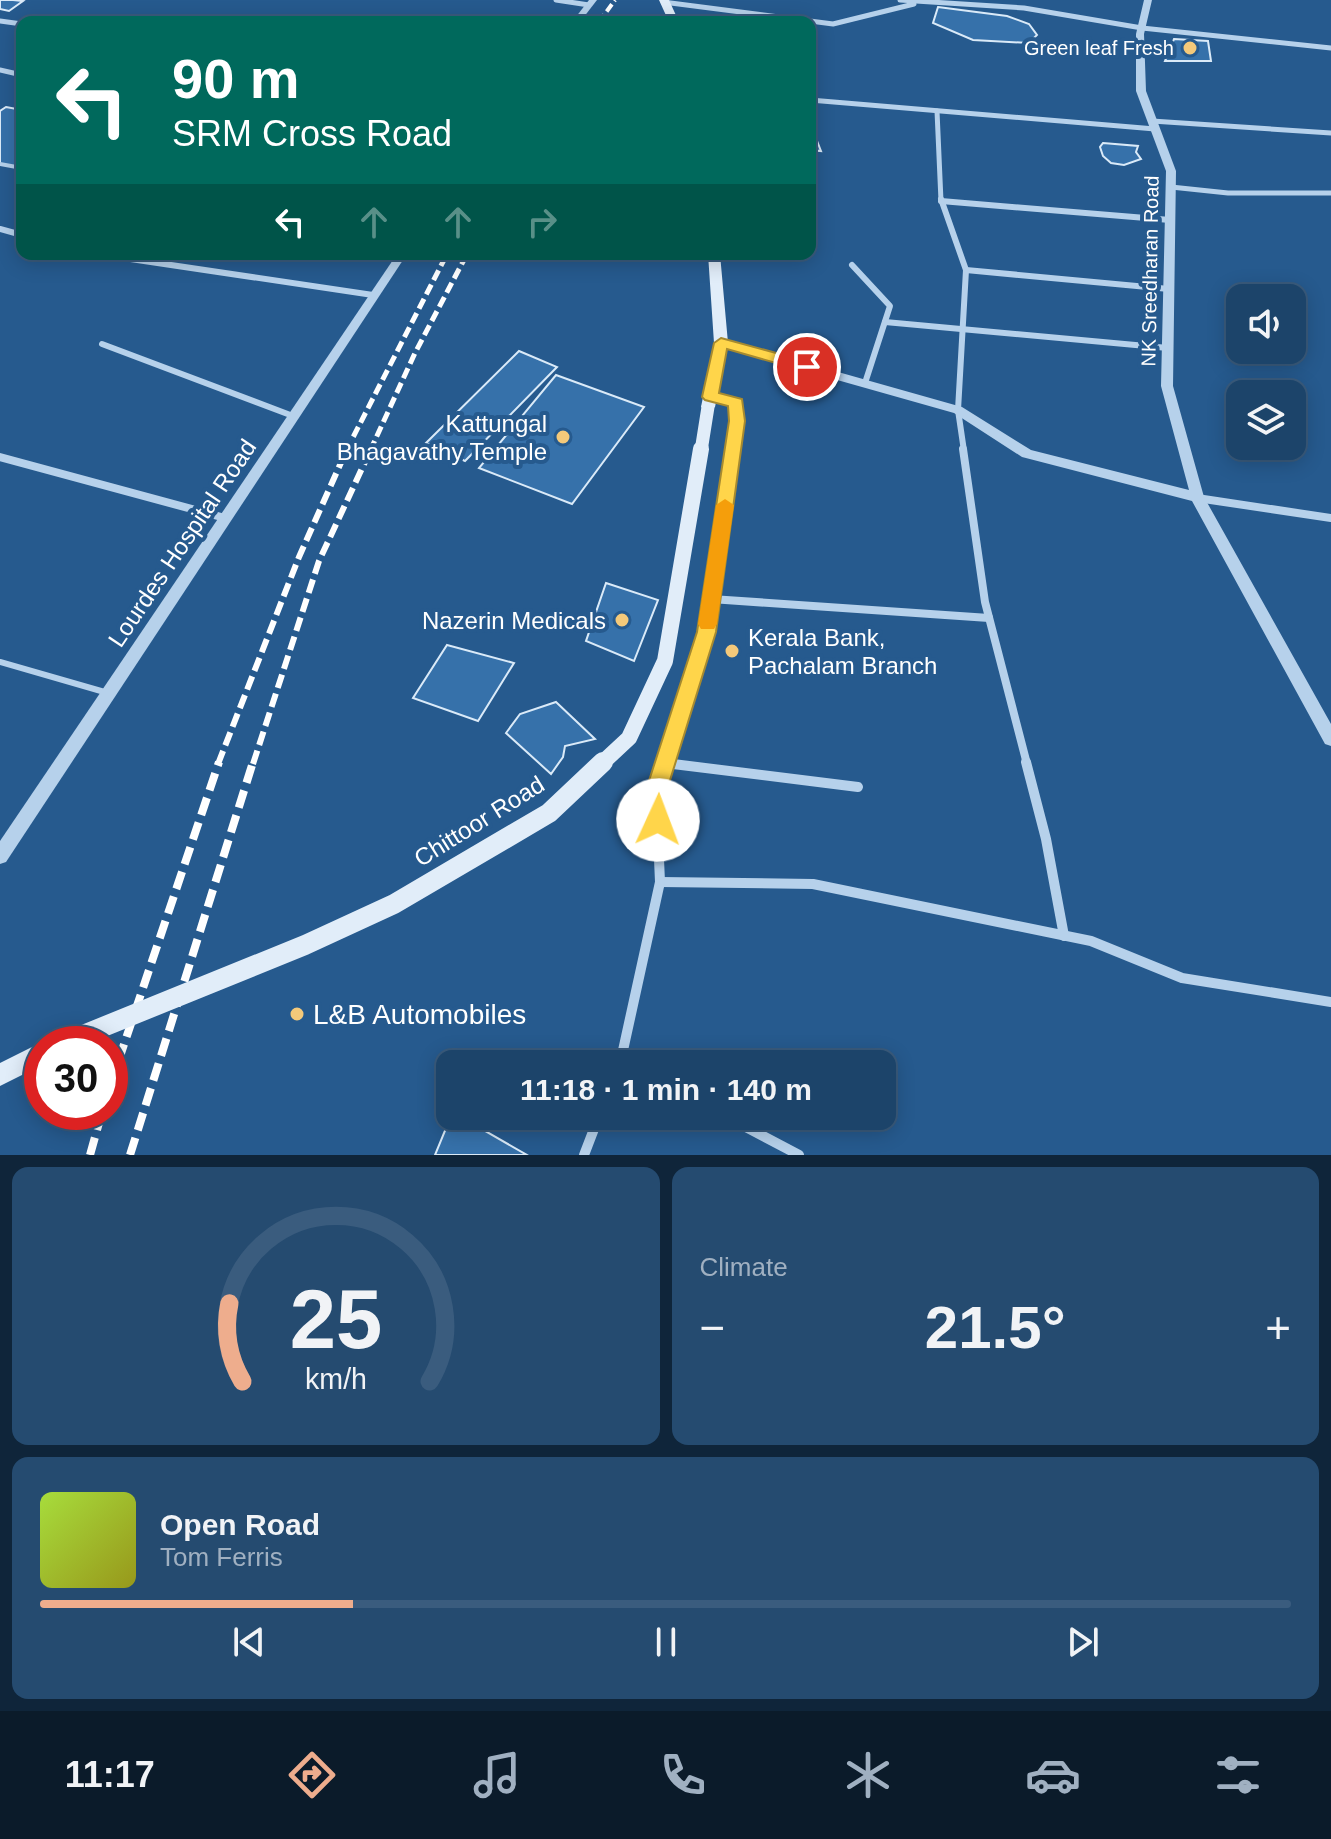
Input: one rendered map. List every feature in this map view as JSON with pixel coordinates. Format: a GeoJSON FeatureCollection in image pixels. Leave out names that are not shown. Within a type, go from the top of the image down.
{"type":"FeatureCollection","features":[{"type":"Feature","properties":{"kind":"main road","name":"Chittoor Road"},"geometry":{"type":"LineString","coordinates":[[105,1026],[305,945],[394,904],[549,813],[629,738],[665,661],[721,343],[714,260]]}},
{"type":"Feature","properties":{"kind":"main road"},"geometry":{"type":"LineString","coordinates":[[0,1075],[24,1062]]}},
{"type":"Feature","properties":{"kind":"street"},"geometry":{"type":"LineString","coordinates":[[556,0],[591,2]]}},
{"type":"Feature","properties":{"kind":"street"},"geometry":{"type":"LineString","coordinates":[[900,0],[1024,8],[1142,28],[1331,48]]}},
{"type":"Feature","properties":{"kind":"street","name":"NK Sreedharan Road"},"geometry":{"type":"LineString","coordinates":[[1148,0],[1142,28],[1141,91],[1171,171],[1167,386],[1197,497],[1331,739]]}},
{"type":"Feature","properties":{"kind":"street"},"geometry":{"type":"LineString","coordinates":[[664,1],[774,16]]}},
{"type":"Feature","properties":{"kind":"street"},"geometry":{"type":"LineString","coordinates":[[816,22],[833,24],[918,3]]}},
{"type":"Feature","properties":{"kind":"street"},"geometry":{"type":"LineString","coordinates":[[816,101],[1154,125],[1331,133]]}},
{"type":"Feature","properties":{"kind":"street"},"geometry":{"type":"LineString","coordinates":[[937,111],[941,201],[966,270],[958,410],[989,618],[1046,839],[1064,936]]}},
{"type":"Feature","properties":{"kind":"street"},"geometry":{"type":"LineString","coordinates":[[1171,187],[1228,193],[1331,193]]}},
{"type":"Feature","properties":{"kind":"street"},"geometry":{"type":"LineString","coordinates":[[941,201],[1170,220]]}},
{"type":"Feature","properties":{"kind":"street"},"geometry":{"type":"LineString","coordinates":[[137,260],[373,295]]}},
{"type":"Feature","properties":{"kind":"street","name":"Lourdes Hospital Road"},"geometry":{"type":"LineString","coordinates":[[0,856],[398,260]]}},
{"type":"Feature","properties":{"kind":"street"},"geometry":{"type":"LineString","coordinates":[[852,265],[890,306],[865,383]]}},
{"type":"Feature","properties":{"kind":"street"},"geometry":{"type":"LineString","coordinates":[[966,270],[1169,289]]}},
{"type":"Feature","properties":{"kind":"street"},"geometry":{"type":"LineString","coordinates":[[885,322],[1168,348]]}},
{"type":"Feature","properties":{"kind":"street"},"geometry":{"type":"LineString","coordinates":[[721,343],[958,410],[1027,454],[1197,497],[1331,518]]}},
{"type":"Feature","properties":{"kind":"street"},"geometry":{"type":"LineString","coordinates":[[102,344],[293,416]]}},
{"type":"Feature","properties":{"kind":"street"},"geometry":{"type":"LineString","coordinates":[[626,1050],[660,882],[656,790],[707,632],[737,421],[736,403],[709,402]]}},
{"type":"Feature","properties":{"kind":"street"},"geometry":{"type":"LineString","coordinates":[[0,457],[225,518]]}},
{"type":"Feature","properties":{"kind":"street"},"geometry":{"type":"LineString","coordinates":[[711,599],[989,618]]}},
{"type":"Feature","properties":{"kind":"street"},"geometry":{"type":"LineString","coordinates":[[665,763],[858,787]]}},
{"type":"Feature","properties":{"kind":"street"},"geometry":{"type":"LineString","coordinates":[[660,882],[813,884],[1091,941],[1182,978],[1331,1002]]}},
{"type":"Feature","properties":{"kind":"street"},"geometry":{"type":"LineString","coordinates":[[584,1155],[594,1130]]}},
{"type":"Feature","properties":{"kind":"street"},"geometry":{"type":"LineString","coordinates":[[752,1130],[799,1155]]}},
{"type":"Feature","properties":{"kind":"lane"},"geometry":{"type":"LineString","coordinates":[[0,662],[108,693]]}},
{"type":"Feature","properties":{"kind":"building"},"geometry":{"type":"Polygon","coordinates":[[[0,0],[23,1],[9,11],[0,9],[0,0]]]}},
{"type":"Feature","properties":{"kind":"building"},"geometry":{"type":"Polygon","coordinates":[[[938,7],[1007,16],[1029,24],[1037,35],[1029,43],[973,40],[933,23],[938,7]]]}},
{"type":"Feature","properties":{"kind":"building","name":"Green leaf Fresh"},"geometry":{"type":"Polygon","coordinates":[[[1174,39],[1208,41],[1211,61],[1165,61],[1174,39]]]}},
{"type":"Feature","properties":{"kind":"building"},"geometry":{"type":"Polygon","coordinates":[[[6,107],[16,109],[16,167],[0,164],[0,111],[6,107]]]}},
{"type":"Feature","properties":{"kind":"building"},"geometry":{"type":"Polygon","coordinates":[[[1103,143],[1138,146],[1136,152],[1141,159],[1124,165],[1111,163],[1103,156],[1100,147],[1103,143]]]}},
{"type":"Feature","properties":{"kind":"building"},"geometry":{"type":"Polygon","coordinates":[[[519,351],[557,367],[465,461],[426,443],[519,351]]]}},
{"type":"Feature","properties":{"kind":"building","name":"Kattungal Bhagavathy Temple"},"geometry":{"type":"Polygon","coordinates":[[[556,375],[644,407],[572,504],[479,468],[556,375]]]}},
{"type":"Feature","properties":{"kind":"building","name":"Nazerin Medicals"},"geometry":{"type":"Polygon","coordinates":[[[606,583],[658,600],[634,661],[586,641],[606,583]]]}},
{"type":"Feature","properties":{"kind":"building"},"geometry":{"type":"Polygon","coordinates":[[[447,645],[514,663],[478,721],[413,698],[447,645]]]}},
{"type":"Feature","properties":{"kind":"building"},"geometry":{"type":"Polygon","coordinates":[[[556,702],[595,739],[565,746],[563,757],[551,774],[506,733],[520,714],[556,702]]]}},
{"type":"Feature","properties":{"kind":"building"},"geometry":{"type":"Polygon","coordinates":[[[445,1130],[483,1130],[527,1155],[435,1155],[445,1130]]]}},
{"type":"Feature","properties":{"kind":"railway"},"geometry":{"type":"LineString","coordinates":[[603,16],[615,0]]}},
{"type":"Feature","properties":{"kind":"railway"},"geometry":{"type":"LineString","coordinates":[[347,449],[444,260]]}},
{"type":"Feature","properties":{"kind":"railway"},"geometry":{"type":"LineString","coordinates":[[370,451],[415,353],[464,260]]}},
{"type":"Feature","properties":{"kind":"railway"},"geometry":{"type":"LineString","coordinates":[[218,764],[299,557],[347,449]]}},
{"type":"Feature","properties":{"kind":"railway"},"geometry":{"type":"LineString","coordinates":[[253,764],[319,561],[371,449]]}},
{"type":"Feature","properties":{"kind":"railway"},"geometry":{"type":"LineString","coordinates":[[128,1032],[219,762]]}},
{"type":"Feature","properties":{"kind":"railway"},"geometry":{"type":"LineString","coordinates":[[130,1155],[253,762]]}},
{"type":"Feature","properties":{"kind":"railway"},"geometry":{"type":"LineString","coordinates":[[90,1155],[97,1130]]}},
{"type":"Feature","properties":{"kind":"slow traffic"},"geometry":{"type":"LineString","coordinates":[[708,624],[725,505]]}},
{"type":"Feature","properties":{"kind":"place","name":"Green leaf Fresh"},"geometry":{"type":"Point","coordinates":[1190,48]}},
{"type":"Feature","properties":{"kind":"place","name":"Kattungal Bhagavathy Temple"},"geometry":{"type":"Point","coordinates":[563,437]}},
{"type":"Feature","properties":{"kind":"place","name":"Nazerin Medicals"},"geometry":{"type":"Point","coordinates":[622,620]}},
{"type":"Feature","properties":{"kind":"place","name":"Kerala Bank, Pachalam Branch"},"geometry":{"type":"Point","coordinates":[732,651]}},
{"type":"Feature","properties":{"kind":"place","name":"L&B Automobiles"},"geometry":{"type":"Point","coordinates":[297,1014]}},
{"type":"Feature","properties":{"kind":"route"},"geometry":{"type":"LineString","coordinates":[[658,820],[656,790],[707,632],[737,421],[736,403],[710,397],[721,343],[807,367]]}}]}
